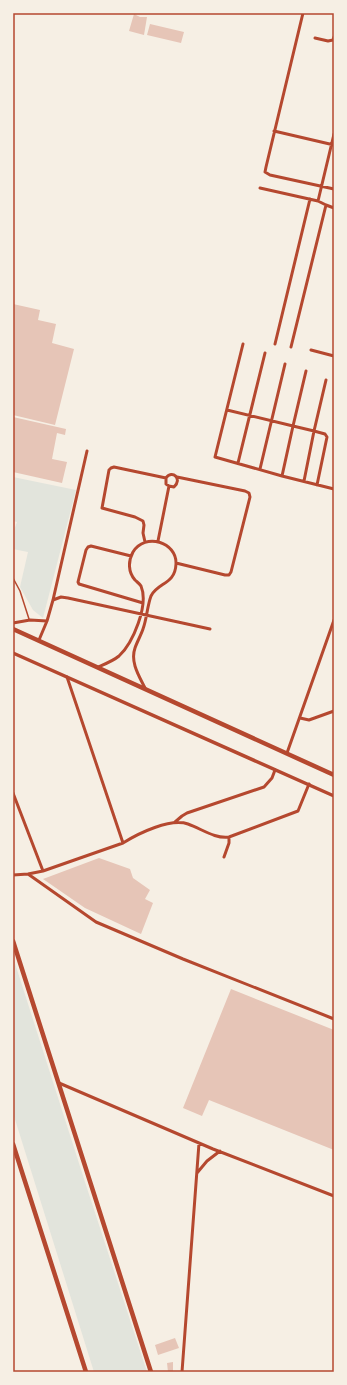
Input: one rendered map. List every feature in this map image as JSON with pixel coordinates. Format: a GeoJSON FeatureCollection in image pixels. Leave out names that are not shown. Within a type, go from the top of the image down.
{"type":"FeatureCollection","features":[{"type":"Feature","properties":{"kind":"main road"},"geometry":{"type":"LineString","coordinates":[[13,629],[334,774]]}},
{"type":"Feature","properties":{"kind":"main road"},"geometry":{"type":"LineString","coordinates":[[13,941],[151,1372]]}},
{"type":"Feature","properties":{"kind":"main road"},"geometry":{"type":"LineString","coordinates":[[13,1144],[86,1372]]}},
{"type":"Feature","properties":{"kind":"street"},"geometry":{"type":"LineString","coordinates":[[303,13],[265,172],[270,175],[334,189]]}},
{"type":"Feature","properties":{"kind":"street"},"geometry":{"type":"LineString","coordinates":[[315,38],[330,41],[333,40],[334,37]]}},
{"type":"Feature","properties":{"kind":"street"},"geometry":{"type":"LineString","coordinates":[[274,131],[333,144]]}},
{"type":"Feature","properties":{"kind":"street"},"geometry":{"type":"LineString","coordinates":[[318,201],[333,144],[334,134]]}},
{"type":"Feature","properties":{"kind":"street"},"geometry":{"type":"LineString","coordinates":[[260,188],[310,198],[334,208]]}},
{"type":"Feature","properties":{"kind":"street"},"geometry":{"type":"LineString","coordinates":[[275,344],[310,198]]}},
{"type":"Feature","properties":{"kind":"street"},"geometry":{"type":"LineString","coordinates":[[291,347],[326,205]]}},
{"type":"Feature","properties":{"kind":"street"},"geometry":{"type":"LineString","coordinates":[[243,344],[215,457],[334,489]]}},
{"type":"Feature","properties":{"kind":"street"},"geometry":{"type":"LineString","coordinates":[[311,350],[334,356]]}},
{"type":"Feature","properties":{"kind":"street"},"geometry":{"type":"LineString","coordinates":[[238,463],[265,353]]}},
{"type":"Feature","properties":{"kind":"street"},"geometry":{"type":"LineString","coordinates":[[260,469],[285,364]]}},
{"type":"Feature","properties":{"kind":"street"},"geometry":{"type":"LineString","coordinates":[[282,476],[306,370]]}},
{"type":"Feature","properties":{"kind":"street"},"geometry":{"type":"LineString","coordinates":[[304,481],[326,380]]}},
{"type":"Feature","properties":{"kind":"street"},"geometry":{"type":"LineString","coordinates":[[227,410],[325,434],[328,437],[317,485]]}},
{"type":"Feature","properties":{"kind":"street"},"geometry":{"type":"LineString","coordinates":[[39,640],[47,621],[53,600],[87,450]]}},
{"type":"Feature","properties":{"kind":"street"},"geometry":{"type":"LineString","coordinates":[[145,542],[143,537],[143,521],[135,517],[103,510],[101,505],[111,468],[160,478],[165,480],[170,487]]}},
{"type":"Feature","properties":{"kind":"street"},"geometry":{"type":"LineString","coordinates":[[165,480],[171,474],[178,479],[185,479],[245,491],[249,493],[250,497],[232,572],[229,575],[176,563]]}},
{"type":"Feature","properties":{"kind":"street"},"geometry":{"type":"LineString","coordinates":[[158,541],[168,492],[170,487],[174,487],[178,479]]}},
{"type":"Feature","properties":{"kind":"street"},"geometry":{"type":"LineString","coordinates":[[97,667],[118,657],[135,632],[143,604],[141,585],[131,572],[131,556],[138,546],[145,542],[158,541],[170,548],[175,556],[176,563],[173,576],[169,581],[156,590],[152,596],[143,629],[133,655],[134,664],[145,688]]}},
{"type":"Feature","properties":{"kind":"street"},"geometry":{"type":"LineString","coordinates":[[131,556],[91,546],[88,547],[78,582],[79,584],[143,604]]}},
{"type":"Feature","properties":{"kind":"street"},"geometry":{"type":"LineString","coordinates":[[53,600],[68,598],[210,629]]}},
{"type":"Feature","properties":{"kind":"street"},"geometry":{"type":"LineString","coordinates":[[13,623],[30,620],[47,621]]}},
{"type":"Feature","properties":{"kind":"street"},"geometry":{"type":"LineString","coordinates":[[288,753],[334,620]]}},
{"type":"Feature","properties":{"kind":"street"},"geometry":{"type":"LineString","coordinates":[[13,653],[334,796]]}},
{"type":"Feature","properties":{"kind":"street"},"geometry":{"type":"LineString","coordinates":[[67,677],[123,843]]}},
{"type":"Feature","properties":{"kind":"street"},"geometry":{"type":"LineString","coordinates":[[300,718],[309,720],[334,711]]}},
{"type":"Feature","properties":{"kind":"street"},"geometry":{"type":"LineString","coordinates":[[175,822],[187,814],[264,787],[272,778],[275,770]]}},
{"type":"Feature","properties":{"kind":"street"},"geometry":{"type":"LineString","coordinates":[[14,876],[43,871],[123,843],[134,836],[165,824],[175,822],[186,823],[223,838],[229,837],[298,811],[309,784]]}},
{"type":"Feature","properties":{"kind":"street"},"geometry":{"type":"LineString","coordinates":[[13,794],[43,871]]}},
{"type":"Feature","properties":{"kind":"street"},"geometry":{"type":"LineString","coordinates":[[224,857],[227,850],[229,837]]}},
{"type":"Feature","properties":{"kind":"street"},"geometry":{"type":"LineString","coordinates":[[28,874],[96,922],[334,1020]]}},
{"type":"Feature","properties":{"kind":"street"},"geometry":{"type":"LineString","coordinates":[[59,1083],[220,1151],[334,1196]]}},
{"type":"Feature","properties":{"kind":"street"},"geometry":{"type":"LineString","coordinates":[[182,1372],[199,1142]]}},
{"type":"Feature","properties":{"kind":"street"},"geometry":{"type":"LineString","coordinates":[[197,1174],[207,1161],[220,1151]]}},
{"type":"Feature","properties":{"kind":"lane"},"geometry":{"type":"LineString","coordinates":[[13,578],[20,591],[30,620]]}},
{"type":"Feature","properties":{"kind":"shaded area"},"geometry":{"type":"Polygon","coordinates":[[[13,477],[76,490],[43,618],[33,610],[20,587],[28,552],[13,549],[13,533],[17,522],[13,521],[13,477]]]}},
{"type":"Feature","properties":{"kind":"shaded area"},"geometry":{"type":"Polygon","coordinates":[[[13,957],[147,1372],[94,1372],[13,1113],[13,957]]]}},
{"type":"Feature","properties":{"kind":"building"},"geometry":{"type":"Polygon","coordinates":[[[134,14],[140,17],[147,17],[144,35],[129,31],[134,14]]]}},
{"type":"Feature","properties":{"kind":"building"},"geometry":{"type":"Polygon","coordinates":[[[150,24],[184,32],[181,43],[147,35],[150,24]]]}},
{"type":"Feature","properties":{"kind":"building"},"geometry":{"type":"Polygon","coordinates":[[[13,304],[40,310],[38,320],[56,324],[52,343],[74,349],[55,425],[13,415],[13,304]]]}},
{"type":"Feature","properties":{"kind":"building"},"geometry":{"type":"Polygon","coordinates":[[[13,417],[66,429],[65,435],[57,433],[52,459],[67,462],[62,483],[13,472],[13,417]]]}},
{"type":"Feature","properties":{"kind":"building"},"geometry":{"type":"Polygon","coordinates":[[[99,858],[130,869],[133,878],[150,890],[145,899],[153,903],[141,934],[85,908],[43,879],[99,858]]]}},
{"type":"Feature","properties":{"kind":"building"},"geometry":{"type":"Polygon","coordinates":[[[231,989],[334,1030],[334,1150],[209,1100],[202,1116],[183,1108],[231,989]]]}},
{"type":"Feature","properties":{"kind":"building"},"geometry":{"type":"Polygon","coordinates":[[[175,1338],[179,1348],[158,1355],[155,1345],[175,1338]]]}},
{"type":"Feature","properties":{"kind":"building"},"geometry":{"type":"Polygon","coordinates":[[[173,1362],[173,1372],[168,1372],[167,1363],[173,1362]]]}}]}
